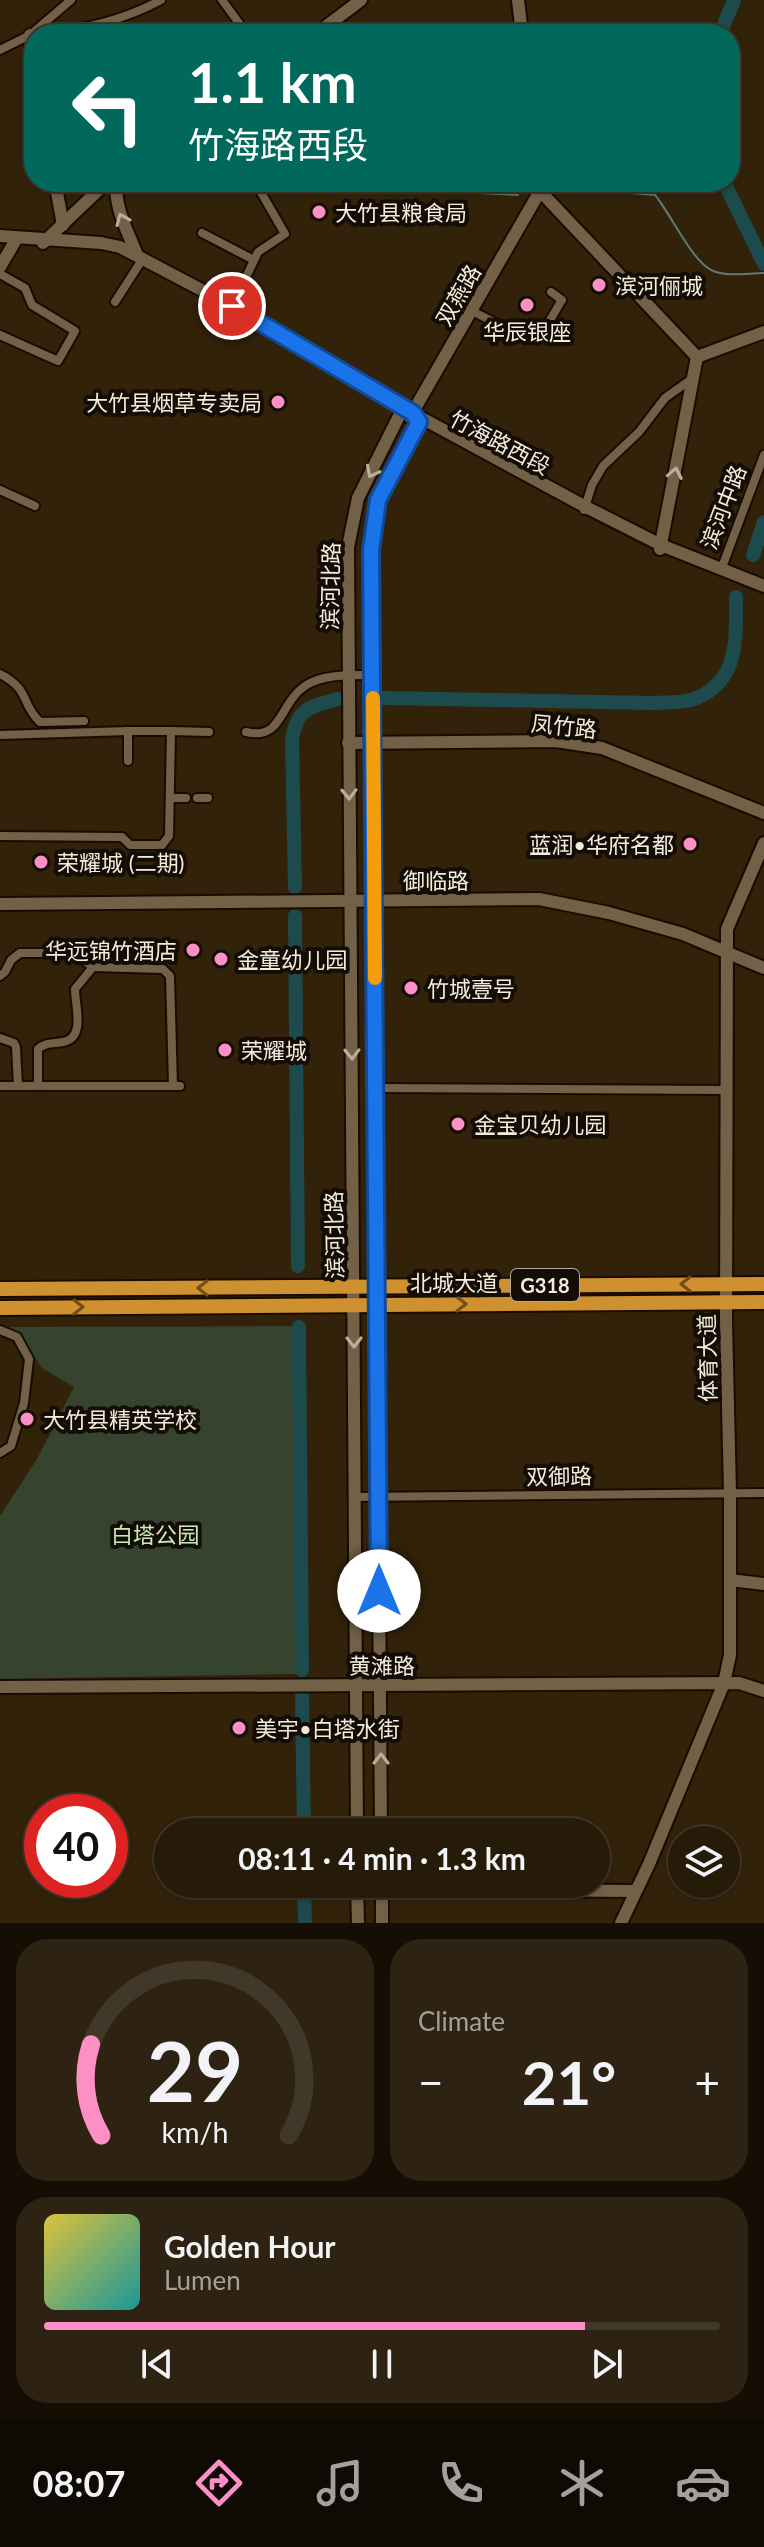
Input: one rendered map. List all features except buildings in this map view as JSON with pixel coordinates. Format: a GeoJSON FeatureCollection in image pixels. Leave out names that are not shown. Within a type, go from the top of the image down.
{"type":"FeatureCollection","features":[{"type":"Feature","properties":{"kind":"highway","name":"北城大道"},"geometry":{"type":"LineString","coordinates":[[0,1289],[764,1284]]}},
{"type":"Feature","properties":{"kind":"highway","name":"北城大道"},"geometry":{"type":"LineString","coordinates":[[0,1308],[764,1302]]}},
{"type":"Feature","properties":{"kind":"street"},"geometry":{"type":"LineString","coordinates":[[46,24],[71,0]]}},
{"type":"Feature","properties":{"kind":"street"},"geometry":{"type":"LineString","coordinates":[[98,24],[161,0]]}},
{"type":"Feature","properties":{"kind":"street"},"geometry":{"type":"LineString","coordinates":[[222,0],[240,24]]}},
{"type":"Feature","properties":{"kind":"street"},"geometry":{"type":"LineString","coordinates":[[518,0],[521,24]]}},
{"type":"Feature","properties":{"kind":"street"},"geometry":{"type":"LineString","coordinates":[[328,24],[355,2]]}},
{"type":"Feature","properties":{"kind":"street"},"geometry":{"type":"LineString","coordinates":[[0,50],[24,40]]}},
{"type":"Feature","properties":{"kind":"street"},"geometry":{"type":"LineString","coordinates":[[57,192],[63,225]]}},
{"type":"Feature","properties":{"kind":"street"},"geometry":{"type":"LineString","coordinates":[[42,244],[97,192]]}},
{"type":"Feature","properties":{"kind":"street"},"geometry":{"type":"LineString","coordinates":[[115,192],[118,211],[139,259],[115,302]]}},
{"type":"Feature","properties":{"kind":"street"},"geometry":{"type":"LineString","coordinates":[[231,308],[258,252],[285,234],[261,192]]}},
{"type":"Feature","properties":{"kind":"street","name":"双燕路"},"geometry":{"type":"LineString","coordinates":[[411,416],[536,192]]}},
{"type":"Feature","properties":{"kind":"street","name":"双燕路"},"geometry":{"type":"LineString","coordinates":[[544,192],[697,357]]}},
{"type":"Feature","properties":{"kind":"street"},"geometry":{"type":"LineString","coordinates":[[202,233],[254,260]]}},
{"type":"Feature","properties":{"kind":"street","name":"竹海路西段"},"geometry":{"type":"LineString","coordinates":[[0,236],[10,243],[42,244],[139,259],[231,308],[411,416],[585,508],[660,547],[763,586]]}},
{"type":"Feature","properties":{"kind":"street"},"geometry":{"type":"LineString","coordinates":[[0,267],[10,243]]}},
{"type":"Feature","properties":{"kind":"street"},"geometry":{"type":"LineString","coordinates":[[0,274],[25,288],[32,305],[75,331],[58,361],[0,335]]}},
{"type":"Feature","properties":{"kind":"street"},"geometry":{"type":"LineString","coordinates":[[472,311],[525,338],[531,338],[539,335],[562,300],[551,292]]}},
{"type":"Feature","properties":{"kind":"street"},"geometry":{"type":"LineString","coordinates":[[660,547],[697,357],[764,332]]}},
{"type":"Feature","properties":{"kind":"street"},"geometry":{"type":"LineString","coordinates":[[585,508],[592,485],[603,466],[639,432],[665,398],[693,378]]}},
{"type":"Feature","properties":{"kind":"street","name":"滨河北路"},"geometry":{"type":"LineString","coordinates":[[381,1818],[371,550],[378,500],[411,416]]}},
{"type":"Feature","properties":{"kind":"street","name":"滨河北路"},"geometry":{"type":"LineString","coordinates":[[357,1818],[348,547],[358,498],[411,416]]}},
{"type":"Feature","properties":{"kind":"street","name":"滨河中路"},"geometry":{"type":"LineString","coordinates":[[721,571],[764,455]]}},
{"type":"Feature","properties":{"kind":"street"},"geometry":{"type":"LineString","coordinates":[[0,490],[35,506]]}},
{"type":"Feature","properties":{"kind":"street"},"geometry":{"type":"LineString","coordinates":[[0,674],[24,692],[40,722],[84,721]]}},
{"type":"Feature","properties":{"kind":"street"},"geometry":{"type":"LineString","coordinates":[[246,732],[270,731],[291,698],[305,685],[348,677],[372,677]]}},
{"type":"Feature","properties":{"kind":"street"},"geometry":{"type":"LineString","coordinates":[[128,731],[128,761]]}},
{"type":"Feature","properties":{"kind":"street"},"geometry":{"type":"LineString","coordinates":[[0,836],[122,837],[130,845],[162,845],[169,836],[171,731]]}},
{"type":"Feature","properties":{"kind":"street"},"geometry":{"type":"LineString","coordinates":[[0,735],[209,732]]}},
{"type":"Feature","properties":{"kind":"street","name":"凤竹路"},"geometry":{"type":"LineString","coordinates":[[348,743],[556,741],[602,748],[764,813]]}},
{"type":"Feature","properties":{"kind":"street"},"geometry":{"type":"LineString","coordinates":[[170,798],[186,798]]}},
{"type":"Feature","properties":{"kind":"street"},"geometry":{"type":"LineString","coordinates":[[197,798],[208,798]]}},
{"type":"Feature","properties":{"kind":"street","name":"体育大道"},"geometry":{"type":"LineString","coordinates":[[621,1923],[649,1864],[724,1683],[730,1655],[726,1303],[727,929],[764,843]]}},
{"type":"Feature","properties":{"kind":"street","name":"御临路"},"geometry":{"type":"LineString","coordinates":[[0,904],[552,901],[683,934],[764,968]]}},
{"type":"Feature","properties":{"kind":"street"},"geometry":{"type":"LineString","coordinates":[[0,976],[20,953],[74,953],[93,967],[163,969],[170,976],[176,1086],[0,1086]]}},
{"type":"Feature","properties":{"kind":"street"},"geometry":{"type":"LineString","coordinates":[[38,1086],[38,1049],[44,1044],[67,1042],[75,1037],[75,989],[93,967]]}},
{"type":"Feature","properties":{"kind":"street"},"geometry":{"type":"LineString","coordinates":[[0,1038],[14,1043],[16,1047],[18,1086]]}},
{"type":"Feature","properties":{"kind":"street"},"geometry":{"type":"LineString","coordinates":[[376,1088],[726,1090]]}},
{"type":"Feature","properties":{"kind":"street"},"geometry":{"type":"LineString","coordinates":[[0,1330],[17,1337],[29,1359],[20,1417],[11,1446],[0,1453]]}},
{"type":"Feature","properties":{"kind":"street","name":"双御路"},"geometry":{"type":"LineString","coordinates":[[355,1497],[764,1493]]}},
{"type":"Feature","properties":{"kind":"street"},"geometry":{"type":"LineString","coordinates":[[730,1580],[764,1584]]}},
{"type":"Feature","properties":{"kind":"street","name":"黄滩路"},"geometry":{"type":"LineString","coordinates":[[0,1687],[739,1683],[764,1691]]}},
{"type":"Feature","properties":{"kind":"street"},"geometry":{"type":"LineString","coordinates":[[610,1891],[635,1891]]}},
{"type":"Feature","properties":{"kind":"street"},"geometry":{"type":"LineString","coordinates":[[357,1898],[358,1923]]}},
{"type":"Feature","properties":{"kind":"street"},"geometry":{"type":"LineString","coordinates":[[382,1898],[382,1923]]}},
{"type":"Feature","properties":{"kind":"green space","name":"白塔公园"},"geometry":{"type":"Polygon","coordinates":[[[294,1326],[296,1674],[0,1679],[0,1516],[37,1459],[74,1387],[42,1368],[22,1338],[0,1327],[294,1326]]]}},
{"type":"Feature","properties":{"kind":"waterway"},"geometry":{"type":"LineString","coordinates":[[724,24],[734,0]]}},
{"type":"Feature","properties":{"kind":"waterway"},"geometry":{"type":"LineString","coordinates":[[618,192],[655,195],[697,258],[713,271],[725,274],[764,273]]}},
{"type":"Feature","properties":{"kind":"waterway"},"geometry":{"type":"LineString","coordinates":[[729,192],[764,264]]}},
{"type":"Feature","properties":{"kind":"waterway"},"geometry":{"type":"LineString","coordinates":[[479,193],[518,195]]}},
{"type":"Feature","properties":{"kind":"waterway"},"geometry":{"type":"LineString","coordinates":[[753,555],[764,522]]}},
{"type":"Feature","properties":{"kind":"waterway"},"geometry":{"type":"LineString","coordinates":[[383,698],[653,703],[691,700],[707,693],[727,671],[735,643],[736,597]]}},
{"type":"Feature","properties":{"kind":"waterway"},"geometry":{"type":"LineString","coordinates":[[295,887],[294,729],[306,710],[338,699]]}},
{"type":"Feature","properties":{"kind":"waterway"},"geometry":{"type":"LineString","coordinates":[[295,916],[298,1266]]}},
{"type":"Feature","properties":{"kind":"waterway"},"geometry":{"type":"LineString","coordinates":[[299,1327],[302,1670]]}},
{"type":"Feature","properties":{"kind":"waterway"},"geometry":{"type":"LineString","coordinates":[[302,1696],[304,1818]]}},
{"type":"Feature","properties":{"kind":"waterway"},"geometry":{"type":"LineString","coordinates":[[304,1898],[305,1923]]}},
{"type":"Feature","properties":{"kind":"slow traffic"},"geometry":{"type":"LineString","coordinates":[[373,698],[375,978]]}},
{"type":"Feature","properties":{"kind":"place","name":"大竹县粮食局"},"geometry":{"type":"Point","coordinates":[319,212]}},
{"type":"Feature","properties":{"kind":"place","name":"滨河俪城"},"geometry":{"type":"Point","coordinates":[599,285]}},
{"type":"Feature","properties":{"kind":"place","name":"华辰银座"},"geometry":{"type":"Point","coordinates":[527,305]}},
{"type":"Feature","properties":{"kind":"place","name":"大竹县烟草专卖局"},"geometry":{"type":"Point","coordinates":[278,402]}},
{"type":"Feature","properties":{"kind":"place","name":"蓝润•华府名都"},"geometry":{"type":"Point","coordinates":[690,844]}},
{"type":"Feature","properties":{"kind":"place","name":"荣耀城 (二期)"},"geometry":{"type":"Point","coordinates":[41,862]}},
{"type":"Feature","properties":{"kind":"place","name":"华远锦竹酒店"},"geometry":{"type":"Point","coordinates":[193,950]}},
{"type":"Feature","properties":{"kind":"place","name":"金童幼儿园"},"geometry":{"type":"Point","coordinates":[221,959]}},
{"type":"Feature","properties":{"kind":"place","name":"竹城壹号"},"geometry":{"type":"Point","coordinates":[411,988]}},
{"type":"Feature","properties":{"kind":"place","name":"荣耀城"},"geometry":{"type":"Point","coordinates":[225,1050]}},
{"type":"Feature","properties":{"kind":"place","name":"金宝贝幼儿园"},"geometry":{"type":"Point","coordinates":[458,1124]}},
{"type":"Feature","properties":{"kind":"place","name":"大竹县精英学校"},"geometry":{"type":"Point","coordinates":[27,1419]}},
{"type":"Feature","properties":{"kind":"place","name":"美宇•白塔水街"},"geometry":{"type":"Point","coordinates":[239,1728]}},
{"type":"Feature","properties":{"kind":"route"},"geometry":{"type":"LineString","coordinates":[[232,306],[413,413],[419,422],[378,500],[371,550],[379,1591]]}}]}
